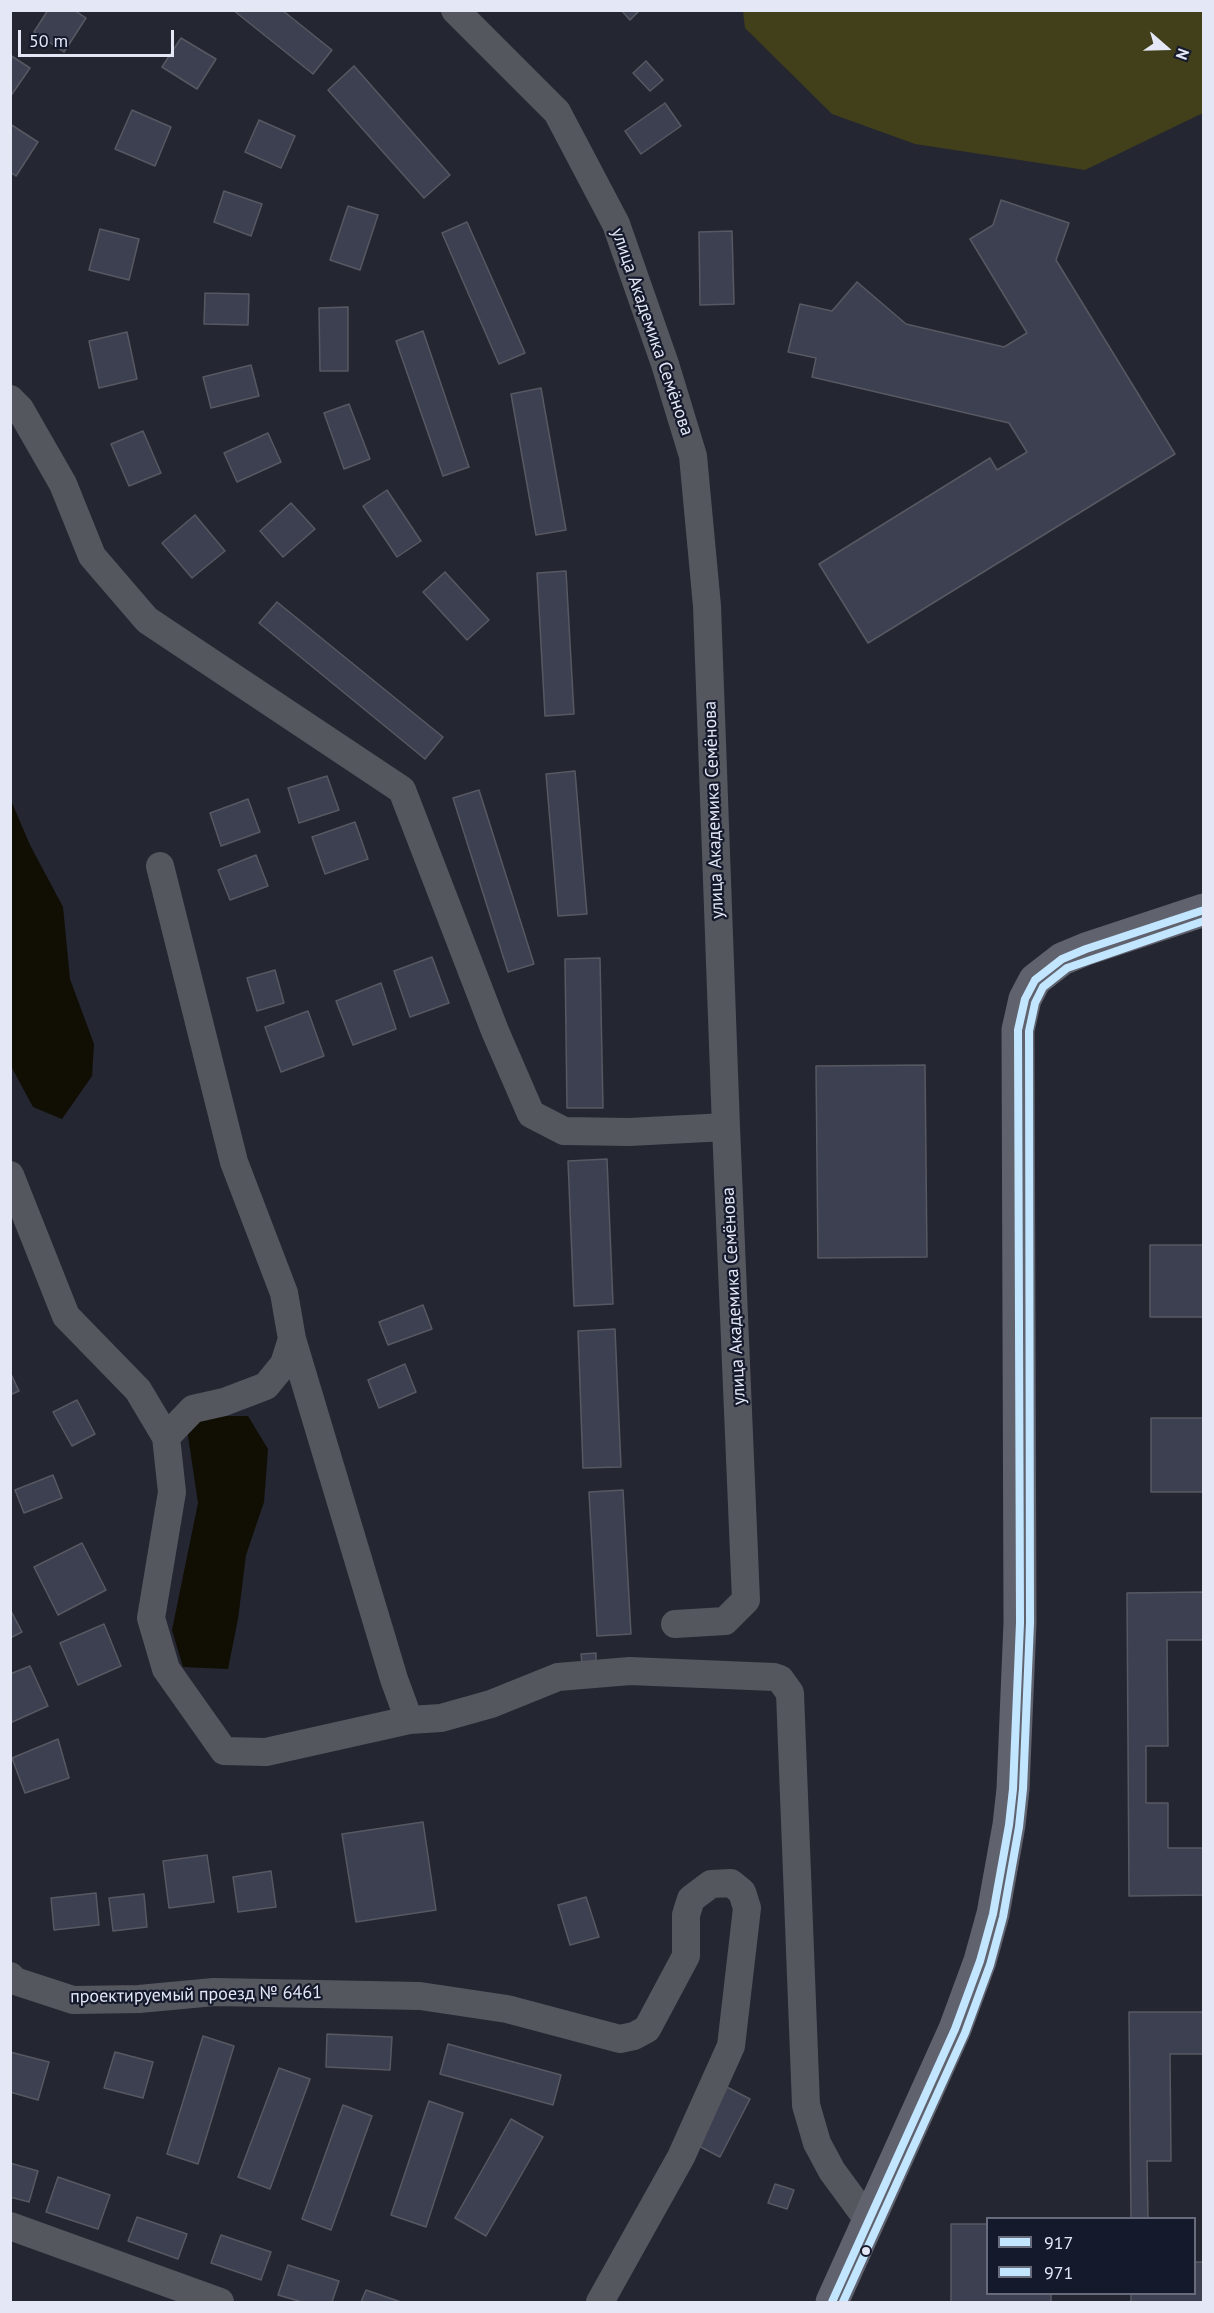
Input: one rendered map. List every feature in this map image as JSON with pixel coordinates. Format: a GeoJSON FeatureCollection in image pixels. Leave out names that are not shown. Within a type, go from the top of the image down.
{"type":"FeatureCollection","features":[{"type":"Feature","properties":{"kind":"main road"},"geometry":{"type":"LineString","coordinates":[[831,2302],[955,2030],[980,1961],[993,1914],[1004,1858],[1013,1790],[1020,1623],[1018,1030],[1025,999],[1040,975],[1062,959],[1203,910]]}},
{"type":"Feature","properties":{"kind":"street","name":"улица Академика Семёнова"},"geometry":{"type":"LineString","coordinates":[[455,10],[556,112],[616,224],[665,364],[693,456],[707,606],[746,1600],[725,1621],[675,1624]]}},
{"type":"Feature","properties":{"kind":"street"},"geometry":{"type":"LineString","coordinates":[[10,399],[20,409],[63,484],[92,556],[147,620],[402,790],[495,1031],[531,1114],[564,1131],[629,1132],[726,1128]]}},
{"type":"Feature","properties":{"kind":"street"},"geometry":{"type":"LineString","coordinates":[[160,866],[234,1162],[284,1293],[292,1339],[394,1680],[409,1720]]}},
{"type":"Feature","properties":{"kind":"street"},"geometry":{"type":"LineString","coordinates":[[10,1175],[66,1316],[138,1390],[166,1437],[172,1492],[151,1618],[166,1669],[224,1751],[266,1752],[409,1720],[441,1718],[491,1704],[558,1677],[630,1671],[774,1677],[785,1683],[790,1693],[806,2105],[817,2143],[832,2171],[868,2220]]}},
{"type":"Feature","properties":{"kind":"street"},"geometry":{"type":"LineString","coordinates":[[166,1437],[194,1409],[224,1402],[266,1386],[284,1364],[292,1339]]}},
{"type":"Feature","properties":{"kind":"street","name":"проектируемый проезд № 6461"},"geometry":{"type":"LineString","coordinates":[[10,1976],[15,1981],[73,2000],[139,1999],[214,1992],[420,1996],[507,2009],[620,2039],[634,2036],[647,2029],[686,1956],[686,1915],[692,1899],[711,1884],[731,1883],[742,1892],[747,1908],[731,2046],[681,2157],[600,2302]]}},
{"type":"Feature","properties":{"kind":"street"},"geometry":{"type":"LineString","coordinates":[[10,2226],[220,2302]]}},
{"type":"Feature","properties":{"kind":"shaded area"},"geometry":{"type":"Polygon","coordinates":[[[743,11],[1203,11],[1203,113],[1085,170],[915,144],[832,114],[745,28],[743,11]]]}},
{"type":"Feature","properties":{"kind":"shaded area"},"geometry":{"type":"Polygon","coordinates":[[[10,798],[30,845],[63,907],[70,979],[94,1044],[92,1076],[62,1119],[33,1107],[11,1066],[10,798]]]}},
{"type":"Feature","properties":{"kind":"shaded area"},"geometry":{"type":"Polygon","coordinates":[[[203,1416],[248,1416],[268,1449],[264,1502],[246,1555],[238,1619],[228,1669],[183,1667],[172,1630],[198,1503],[187,1429],[203,1416]]]}},
{"type":"Feature","properties":{"kind":"building"},"geometry":{"type":"Polygon","coordinates":[[[48,10],[74,10],[86,18],[64,52],[34,32],[48,10]]]}},
{"type":"Feature","properties":{"kind":"building"},"geometry":{"type":"Polygon","coordinates":[[[233,10],[282,10],[332,50],[313,74],[233,10]]]}},
{"type":"Feature","properties":{"kind":"building"},"geometry":{"type":"Polygon","coordinates":[[[621,10],[640,10],[630,20],[621,10]]]}},
{"type":"Feature","properties":{"kind":"building"},"geometry":{"type":"Polygon","coordinates":[[[181,38],[216,59],[197,89],[162,67],[181,38]]]}},
{"type":"Feature","properties":{"kind":"building"},"geometry":{"type":"Polygon","coordinates":[[[10,55],[30,68],[10,97],[10,55]]]}},
{"type":"Feature","properties":{"kind":"building"},"geometry":{"type":"Polygon","coordinates":[[[646,61],[663,80],[650,91],[633,73],[646,61]]]}},
{"type":"Feature","properties":{"kind":"building"},"geometry":{"type":"Polygon","coordinates":[[[354,66],[450,175],[424,198],[328,90],[354,66]]]}},
{"type":"Feature","properties":{"kind":"building"},"geometry":{"type":"Polygon","coordinates":[[[665,103],[681,126],[641,154],[625,131],[665,103]]]}},
{"type":"Feature","properties":{"kind":"building"},"geometry":{"type":"Polygon","coordinates":[[[132,110],[171,127],[155,166],[115,149],[132,110]]]}},
{"type":"Feature","properties":{"kind":"building"},"geometry":{"type":"Polygon","coordinates":[[[259,120],[295,136],[281,168],[245,152],[259,120]]]}},
{"type":"Feature","properties":{"kind":"building"},"geometry":{"type":"Polygon","coordinates":[[[10,124],[38,142],[16,176],[10,172],[10,124]]]}},
{"type":"Feature","properties":{"kind":"building"},"geometry":{"type":"Polygon","coordinates":[[[224,191],[262,204],[251,236],[214,222],[224,191]]]}},
{"type":"Feature","properties":{"kind":"building"},"geometry":{"type":"Polygon","coordinates":[[[1001,200],[1069,223],[1056,260],[1175,454],[868,643],[819,564],[990,458],[997,470],[1027,452],[1009,423],[812,377],[816,358],[788,352],[800,304],[832,311],[857,282],[906,324],[1004,347],[1027,333],[970,239],[993,225],[1001,200]]]}},
{"type":"Feature","properties":{"kind":"building"},"geometry":{"type":"Polygon","coordinates":[[[348,206],[378,215],[360,270],[330,260],[348,206]]]}},
{"type":"Feature","properties":{"kind":"building"},"geometry":{"type":"Polygon","coordinates":[[[467,222],[525,353],[499,364],[442,233],[467,222]]]}},
{"type":"Feature","properties":{"kind":"building"},"geometry":{"type":"Polygon","coordinates":[[[100,229],[139,239],[129,280],[89,270],[100,229]]]}},
{"type":"Feature","properties":{"kind":"building"},"geometry":{"type":"Polygon","coordinates":[[[732,231],[734,304],[700,305],[699,232],[732,231]]]}},
{"type":"Feature","properties":{"kind":"building"},"geometry":{"type":"Polygon","coordinates":[[[205,293],[249,294],[248,325],[204,324],[205,293]]]}},
{"type":"Feature","properties":{"kind":"building"},"geometry":{"type":"Polygon","coordinates":[[[348,307],[348,371],[320,371],[319,308],[348,307]]]}},
{"type":"Feature","properties":{"kind":"building"},"geometry":{"type":"Polygon","coordinates":[[[423,331],[469,467],[443,476],[396,341],[423,331]]]}},
{"type":"Feature","properties":{"kind":"building"},"geometry":{"type":"Polygon","coordinates":[[[127,332],[137,379],[99,388],[89,341],[127,332]]]}},
{"type":"Feature","properties":{"kind":"building"},"geometry":{"type":"Polygon","coordinates":[[[251,365],[259,396],[211,408],[203,377],[251,365]]]}},
{"type":"Feature","properties":{"kind":"building"},"geometry":{"type":"Polygon","coordinates":[[[541,388],[566,530],[536,535],[511,394],[541,388]]]}},
{"type":"Feature","properties":{"kind":"building"},"geometry":{"type":"Polygon","coordinates":[[[349,404],[370,459],[344,469],[324,413],[349,404]]]}},
{"type":"Feature","properties":{"kind":"building"},"geometry":{"type":"Polygon","coordinates":[[[143,431],[161,473],[129,486],[111,444],[143,431]]]}},
{"type":"Feature","properties":{"kind":"building"},"geometry":{"type":"Polygon","coordinates":[[[268,433],[281,462],[237,482],[224,453],[268,433]]]}},
{"type":"Feature","properties":{"kind":"building"},"geometry":{"type":"Polygon","coordinates":[[[387,490],[421,541],[397,557],[363,506],[387,490]]]}},
{"type":"Feature","properties":{"kind":"building"},"geometry":{"type":"Polygon","coordinates":[[[291,503],[315,529],[283,557],[260,531],[291,503]]]}},
{"type":"Feature","properties":{"kind":"building"},"geometry":{"type":"Polygon","coordinates":[[[195,515],[225,551],[192,578],[162,543],[195,515]]]}},
{"type":"Feature","properties":{"kind":"building"},"geometry":{"type":"Polygon","coordinates":[[[566,571],[574,714],[545,716],[537,573],[566,571]]]}},
{"type":"Feature","properties":{"kind":"building"},"geometry":{"type":"Polygon","coordinates":[[[445,572],[489,620],[467,640],[423,592],[445,572]]]}},
{"type":"Feature","properties":{"kind":"building"},"geometry":{"type":"Polygon","coordinates":[[[277,602],[443,737],[425,759],[259,623],[277,602]]]}},
{"type":"Feature","properties":{"kind":"building"},"geometry":{"type":"Polygon","coordinates":[[[575,771],[587,914],[558,916],[546,774],[575,771]]]}},
{"type":"Feature","properties":{"kind":"building"},"geometry":{"type":"Polygon","coordinates":[[[327,776],[339,810],[299,823],[288,788],[327,776]]]}},
{"type":"Feature","properties":{"kind":"building"},"geometry":{"type":"Polygon","coordinates":[[[479,790],[534,964],[508,972],[453,798],[479,790]]]}},
{"type":"Feature","properties":{"kind":"building"},"geometry":{"type":"Polygon","coordinates":[[[248,799],[260,832],[221,846],[210,813],[248,799]]]}},
{"type":"Feature","properties":{"kind":"building"},"geometry":{"type":"Polygon","coordinates":[[[355,822],[368,859],[325,874],[312,837],[355,822]]]}},
{"type":"Feature","properties":{"kind":"building"},"geometry":{"type":"Polygon","coordinates":[[[256,855],[268,886],[230,900],[218,870],[256,855]]]}},
{"type":"Feature","properties":{"kind":"building"},"geometry":{"type":"Polygon","coordinates":[[[432,957],[449,1003],[410,1017],[394,971],[432,957]]]}},
{"type":"Feature","properties":{"kind":"building"},"geometry":{"type":"Polygon","coordinates":[[[600,958],[603,1108],[567,1108],[565,959],[600,958]]]}},
{"type":"Feature","properties":{"kind":"building"},"geometry":{"type":"Polygon","coordinates":[[[275,970],[284,1003],[257,1011],[247,978],[275,970]]]}},
{"type":"Feature","properties":{"kind":"building"},"geometry":{"type":"Polygon","coordinates":[[[381,983],[396,1029],[353,1045],[336,1001],[381,983]]]}},
{"type":"Feature","properties":{"kind":"building"},"geometry":{"type":"Polygon","coordinates":[[[308,1011],[324,1056],[281,1072],[265,1027],[308,1011]]]}},
{"type":"Feature","properties":{"kind":"building"},"geometry":{"type":"Polygon","coordinates":[[[925,1065],[927,1257],[818,1258],[816,1066],[925,1065]]]}},
{"type":"Feature","properties":{"kind":"building"},"geometry":{"type":"Polygon","coordinates":[[[607,1159],[613,1304],[574,1306],[568,1161],[607,1159]]]}},
{"type":"Feature","properties":{"kind":"building"},"geometry":{"type":"Polygon","coordinates":[[[1150,1245],[1204,1245],[1204,1317],[1150,1317],[1150,1245]]]}},
{"type":"Feature","properties":{"kind":"building"},"geometry":{"type":"Polygon","coordinates":[[[423,1305],[432,1329],[388,1345],[379,1322],[423,1305]]]}},
{"type":"Feature","properties":{"kind":"building"},"geometry":{"type":"Polygon","coordinates":[[[615,1329],[621,1467],[583,1468],[578,1331],[615,1329]]]}},
{"type":"Feature","properties":{"kind":"building"},"geometry":{"type":"Polygon","coordinates":[[[405,1364],[416,1392],[379,1408],[368,1380],[405,1364]]]}},
{"type":"Feature","properties":{"kind":"building"},"geometry":{"type":"Polygon","coordinates":[[[10,1372],[19,1391],[10,1395],[10,1372]]]}},
{"type":"Feature","properties":{"kind":"building"},"geometry":{"type":"Polygon","coordinates":[[[77,1400],[95,1434],[72,1446],[53,1412],[77,1400]]]}},
{"type":"Feature","properties":{"kind":"building"},"geometry":{"type":"Polygon","coordinates":[[[1151,1418],[1204,1418],[1204,1492],[1151,1492],[1151,1418]]]}},
{"type":"Feature","properties":{"kind":"building"},"geometry":{"type":"Polygon","coordinates":[[[53,1475],[62,1498],[24,1513],[15,1490],[53,1475]]]}},
{"type":"Feature","properties":{"kind":"building"},"geometry":{"type":"Polygon","coordinates":[[[623,1490],[631,1634],[597,1636],[589,1492],[623,1490]]]}},
{"type":"Feature","properties":{"kind":"building"},"geometry":{"type":"Polygon","coordinates":[[[82,1543],[106,1590],[58,1615],[34,1567],[82,1543]]]}},
{"type":"Feature","properties":{"kind":"building"},"geometry":{"type":"Polygon","coordinates":[[[1204,1592],[1204,1640],[1167,1640],[1168,1746],[1146,1746],[1146,1803],[1168,1803],[1168,1848],[1204,1848],[1204,1895],[1129,1896],[1127,1593],[1204,1592]]]}},
{"type":"Feature","properties":{"kind":"building"},"geometry":{"type":"Polygon","coordinates":[[[10,1609],[22,1632],[10,1638],[10,1609]]]}},
{"type":"Feature","properties":{"kind":"building"},"geometry":{"type":"Polygon","coordinates":[[[104,1624],[121,1666],[78,1685],[60,1643],[104,1624]]]}},
{"type":"Feature","properties":{"kind":"building"},"geometry":{"type":"Polygon","coordinates":[[[596,1653],[596,1664],[582,1664],[581,1654],[596,1653]]]}},
{"type":"Feature","properties":{"kind":"building"},"geometry":{"type":"Polygon","coordinates":[[[30,1666],[48,1706],[10,1723],[10,1674],[30,1666]]]}},
{"type":"Feature","properties":{"kind":"building"},"geometry":{"type":"Polygon","coordinates":[[[58,1739],[69,1778],[25,1793],[12,1758],[58,1739]]]}},
{"type":"Feature","properties":{"kind":"building"},"geometry":{"type":"Polygon","coordinates":[[[423,1822],[436,1910],[356,1922],[342,1834],[423,1822]]]}},
{"type":"Feature","properties":{"kind":"building"},"geometry":{"type":"Polygon","coordinates":[[[207,1855],[214,1902],[169,1908],[163,1861],[207,1855]]]}},
{"type":"Feature","properties":{"kind":"building"},"geometry":{"type":"Polygon","coordinates":[[[271,1871],[276,1907],[238,1912],[233,1877],[271,1871]]]}},
{"type":"Feature","properties":{"kind":"building"},"geometry":{"type":"Polygon","coordinates":[[[96,1893],[99,1925],[54,1930],[51,1898],[96,1893]]]}},
{"type":"Feature","properties":{"kind":"building"},"geometry":{"type":"Polygon","coordinates":[[[144,1894],[147,1927],[113,1931],[109,1898],[144,1894]]]}},
{"type":"Feature","properties":{"kind":"building"},"geometry":{"type":"Polygon","coordinates":[[[586,1897],[599,1937],[570,1945],[558,1905],[586,1897]]]}},
{"type":"Feature","properties":{"kind":"building"},"geometry":{"type":"Polygon","coordinates":[[[1129,2012],[1204,2012],[1204,2054],[1170,2054],[1171,2161],[1147,2161],[1148,2217],[1131,2217],[1129,2012]]]}},
{"type":"Feature","properties":{"kind":"building"},"geometry":{"type":"Polygon","coordinates":[[[327,2034],[392,2037],[390,2070],[326,2067],[327,2034]]]}},
{"type":"Feature","properties":{"kind":"building"},"geometry":{"type":"Polygon","coordinates":[[[203,2036],[234,2046],[198,2164],[167,2154],[203,2036]]]}},
{"type":"Feature","properties":{"kind":"building"},"geometry":{"type":"Polygon","coordinates":[[[448,2044],[561,2075],[553,2105],[440,2074],[448,2044]]]}},
{"type":"Feature","properties":{"kind":"building"},"geometry":{"type":"Polygon","coordinates":[[[10,2052],[49,2062],[38,2100],[10,2092],[10,2052]]]}},
{"type":"Feature","properties":{"kind":"building"},"geometry":{"type":"Polygon","coordinates":[[[115,2052],[153,2062],[143,2098],[104,2088],[115,2052]]]}},
{"type":"Feature","properties":{"kind":"building"},"geometry":{"type":"Polygon","coordinates":[[[279,2068],[310,2079],[270,2189],[238,2177],[279,2068]]]}},
{"type":"Feature","properties":{"kind":"building"},"geometry":{"type":"Polygon","coordinates":[[[723,2085],[750,2099],[720,2157],[693,2143],[723,2085]]]}},
{"type":"Feature","properties":{"kind":"building"},"geometry":{"type":"Polygon","coordinates":[[[429,2101],[463,2113],[426,2227],[391,2215],[429,2101]]]}},
{"type":"Feature","properties":{"kind":"building"},"geometry":{"type":"Polygon","coordinates":[[[343,2105],[372,2116],[331,2230],[302,2219],[343,2105]]]}},
{"type":"Feature","properties":{"kind":"building"},"geometry":{"type":"Polygon","coordinates":[[[511,2119],[543,2137],[486,2236],[455,2218],[511,2119]]]}},
{"type":"Feature","properties":{"kind":"building"},"geometry":{"type":"Polygon","coordinates":[[[10,2163],[38,2171],[29,2202],[10,2197],[10,2163]]]}},
{"type":"Feature","properties":{"kind":"building"},"geometry":{"type":"Polygon","coordinates":[[[58,2177],[110,2195],[98,2229],[46,2212],[58,2177]]]}},
{"type":"Feature","properties":{"kind":"building"},"geometry":{"type":"Polygon","coordinates":[[[775,2184],[794,2190],[787,2209],[768,2203],[775,2184]]]}},
{"type":"Feature","properties":{"kind":"building"},"geometry":{"type":"Polygon","coordinates":[[[137,2217],[187,2234],[178,2259],[128,2241],[137,2217]]]}},
{"type":"Feature","properties":{"kind":"building"},"geometry":{"type":"Polygon","coordinates":[[[951,2224],[986,2224],[986,2295],[1051,2295],[1051,2302],[951,2302],[951,2224]]]}},
{"type":"Feature","properties":{"kind":"building"},"geometry":{"type":"Polygon","coordinates":[[[221,2235],[271,2252],[261,2280],[211,2263],[221,2235]]]}},
{"type":"Feature","properties":{"kind":"building"},"geometry":{"type":"Polygon","coordinates":[[[1196,2262],[1204,2262],[1204,2302],[1131,2302],[1131,2295],[1196,2295],[1196,2262]]]}},
{"type":"Feature","properties":{"kind":"building"},"geometry":{"type":"Polygon","coordinates":[[[288,2265],[339,2281],[332,2302],[302,2302],[278,2295],[288,2265]]]}},
{"type":"Feature","properties":{"kind":"building"},"geometry":{"type":"Polygon","coordinates":[[[366,2290],[401,2302],[361,2302],[366,2290]]]}},
{"type":"Feature","properties":{"kind":"transit line","name":"917"},"geometry":{"type":"LineString","coordinates":[[832,2302],[955,2029],[980,1961],[993,1914],[1009,1825],[1013,1789],[1020,1623],[1018,1030],[1025,999],[1035,980],[1062,959],[1204,910]]}},
{"type":"Feature","properties":{"kind":"transit line","name":"971"},"geometry":{"type":"LineString","coordinates":[[843,2302],[965,2033],[990,1965],[1003,1917],[1019,1827],[1023,1789],[1030,1623],[1029,1031],[1035,1003],[1043,987],[1067,968],[1204,921]]}}]}
